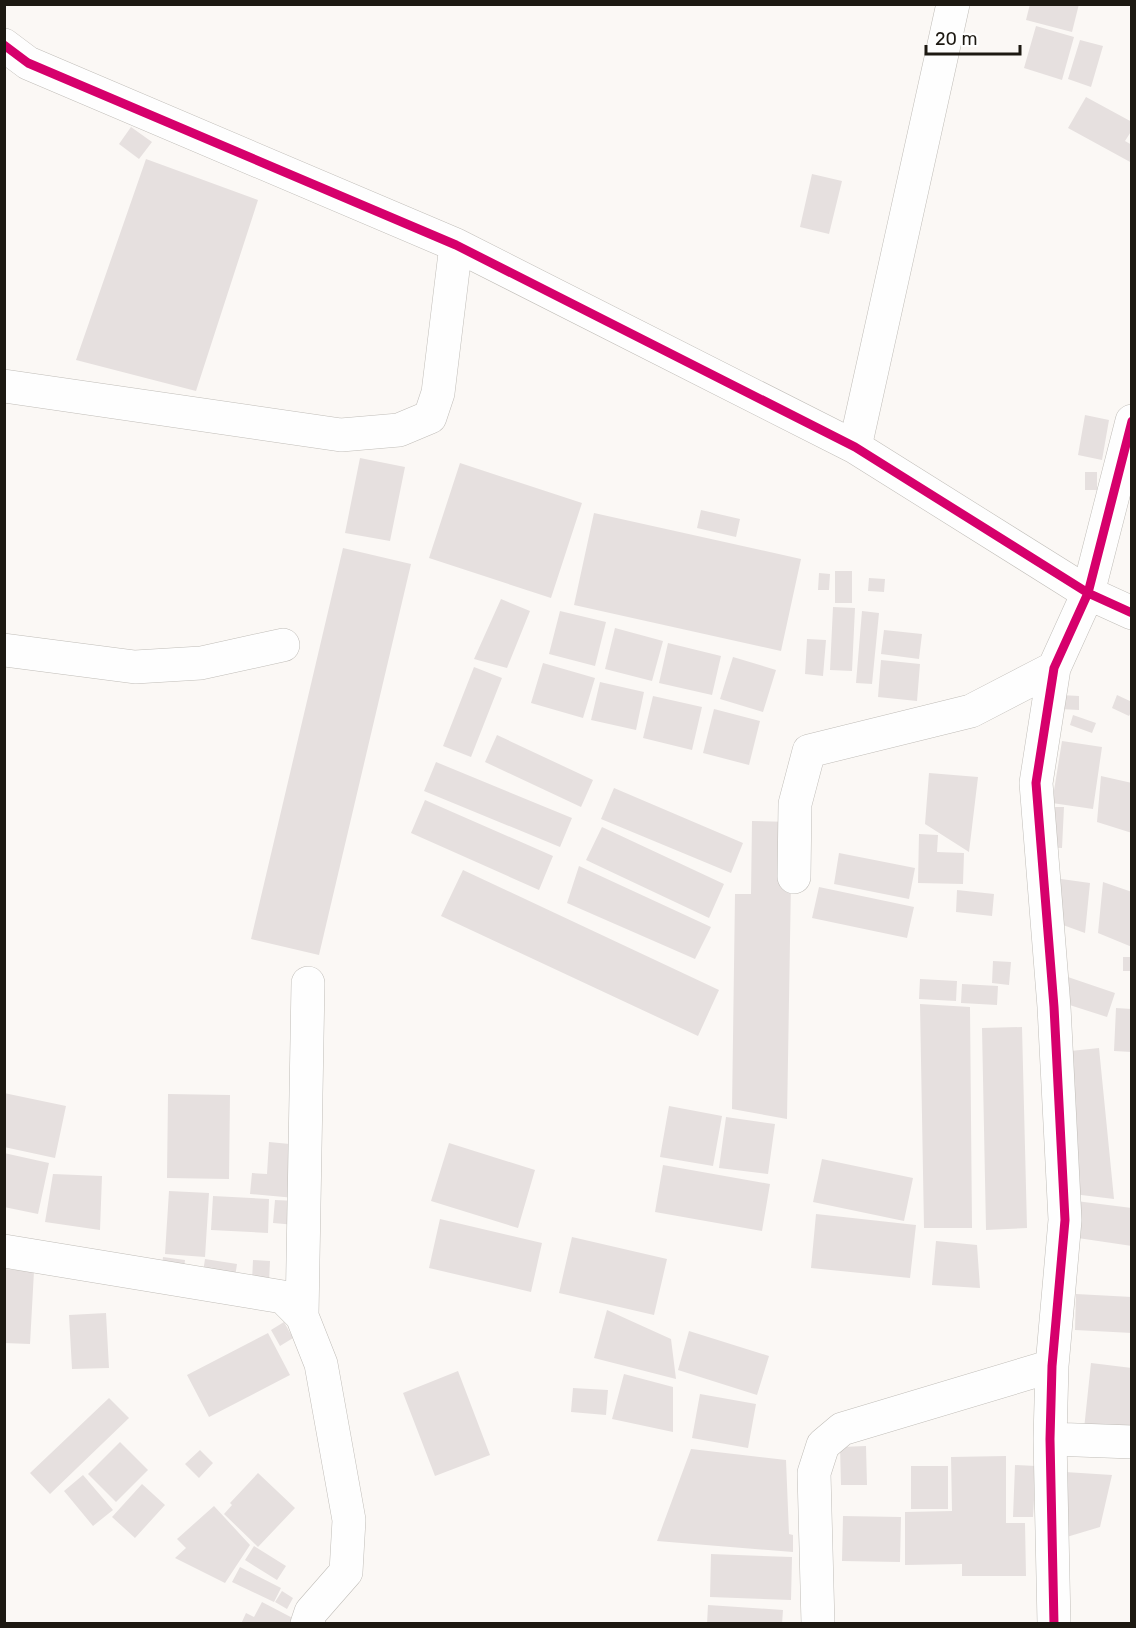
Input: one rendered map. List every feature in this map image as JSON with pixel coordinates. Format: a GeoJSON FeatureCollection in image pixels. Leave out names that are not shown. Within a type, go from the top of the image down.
{"type":"FeatureCollection","features":[{"type":"Feature","properties":{"kind":"street"},"geometry":{"type":"LineString","coordinates":[[855,447],[953,4]]}},
{"type":"Feature","properties":{"kind":"street"},"geometry":{"type":"LineString","coordinates":[[4,45],[28,63],[456,244],[855,447],[1088,593],[1131,613]]}},
{"type":"Feature","properties":{"kind":"street"},"geometry":{"type":"LineString","coordinates":[[4,386],[341,435],[399,430],[430,417],[438,393],[456,244]]}},
{"type":"Feature","properties":{"kind":"street"},"geometry":{"type":"LineString","coordinates":[[1054,1623],[1050,1439],[1052,1366],[1065,1220],[1054,1007],[1036,783],[1054,668],[1088,593],[1131,420]]}},
{"type":"Feature","properties":{"kind":"street"},"geometry":{"type":"LineString","coordinates":[[4,650],[135,667],[201,663],[283,645]]}},
{"type":"Feature","properties":{"kind":"street"},"geometry":{"type":"LineString","coordinates":[[794,878],[795,804],[809,751],[971,711],[1054,668]]}},
{"type":"Feature","properties":{"kind":"street"},"geometry":{"type":"LineString","coordinates":[[307,1623],[311,1612],[346,1572],[349,1520],[321,1364],[302,1316],[308,983]]}},
{"type":"Feature","properties":{"kind":"street"},"geometry":{"type":"LineString","coordinates":[[4,1251],[283,1297],[302,1316]]}},
{"type":"Feature","properties":{"kind":"street"},"geometry":{"type":"LineString","coordinates":[[818,1623],[814,1473],[823,1445],[842,1429],[1052,1366]]}},
{"type":"Feature","properties":{"kind":"street"},"geometry":{"type":"LineString","coordinates":[[1050,1439],[1131,1442]]}},
{"type":"Feature","properties":{"kind":"building"},"geometry":{"type":"Polygon","coordinates":[[[1030,4],[1079,4],[1072,32],[1026,20],[1030,4]]]}},
{"type":"Feature","properties":{"kind":"building"},"geometry":{"type":"Polygon","coordinates":[[[1036,26],[1074,37],[1062,80],[1024,68],[1036,26]]]}},
{"type":"Feature","properties":{"kind":"building"},"geometry":{"type":"Polygon","coordinates":[[[1080,40],[1103,46],[1091,87],[1068,79],[1080,40]]]}},
{"type":"Feature","properties":{"kind":"building"},"geometry":{"type":"Polygon","coordinates":[[[1086,97],[1132,122],[1132,130],[1125,141],[1132,145],[1132,163],[1068,128],[1086,97]]]}},
{"type":"Feature","properties":{"kind":"building"},"geometry":{"type":"Polygon","coordinates":[[[131,127],[152,142],[139,159],[119,144],[131,127]]]}},
{"type":"Feature","properties":{"kind":"building"},"geometry":{"type":"Polygon","coordinates":[[[146,159],[258,200],[196,391],[76,360],[146,159]]]}},
{"type":"Feature","properties":{"kind":"building"},"geometry":{"type":"Polygon","coordinates":[[[812,174],[842,181],[829,234],[800,227],[812,174]]]}},
{"type":"Feature","properties":{"kind":"building"},"geometry":{"type":"Polygon","coordinates":[[[1085,415],[1109,420],[1102,460],[1078,455],[1085,415]]]}},
{"type":"Feature","properties":{"kind":"building"},"geometry":{"type":"Polygon","coordinates":[[[360,458],[405,467],[390,541],[345,533],[360,458]]]}},
{"type":"Feature","properties":{"kind":"building"},"geometry":{"type":"Polygon","coordinates":[[[460,463],[582,503],[551,598],[429,558],[460,463]]]}},
{"type":"Feature","properties":{"kind":"building"},"geometry":{"type":"Polygon","coordinates":[[[1085,472],[1097,472],[1097,490],[1085,490],[1085,472]]]}},
{"type":"Feature","properties":{"kind":"building"},"geometry":{"type":"Polygon","coordinates":[[[701,510],[740,519],[736,537],[697,528],[701,510]]]}},
{"type":"Feature","properties":{"kind":"building"},"geometry":{"type":"Polygon","coordinates":[[[594,513],[801,559],[781,651],[574,605],[594,513]]]}},
{"type":"Feature","properties":{"kind":"building"},"geometry":{"type":"Polygon","coordinates":[[[343,548],[411,564],[319,955],[251,939],[343,548]]]}},
{"type":"Feature","properties":{"kind":"building"},"geometry":{"type":"Polygon","coordinates":[[[835,571],[852,571],[852,603],[835,603],[835,571]]]}},
{"type":"Feature","properties":{"kind":"building"},"geometry":{"type":"Polygon","coordinates":[[[819,573],[830,574],[829,590],[818,590],[819,573]]]}},
{"type":"Feature","properties":{"kind":"building"},"geometry":{"type":"Polygon","coordinates":[[[869,578],[885,579],[884,592],[868,591],[869,578]]]}},
{"type":"Feature","properties":{"kind":"building"},"geometry":{"type":"Polygon","coordinates":[[[501,599],[530,611],[507,668],[474,659],[501,599]]]}},
{"type":"Feature","properties":{"kind":"building"},"geometry":{"type":"Polygon","coordinates":[[[833,607],[855,608],[852,671],[830,670],[833,607]]]}},
{"type":"Feature","properties":{"kind":"building"},"geometry":{"type":"Polygon","coordinates":[[[560,611],[606,622],[595,666],[549,654],[560,611]]]}},
{"type":"Feature","properties":{"kind":"building"},"geometry":{"type":"Polygon","coordinates":[[[862,611],[879,613],[872,684],[856,683],[862,611]]]}},
{"type":"Feature","properties":{"kind":"building"},"geometry":{"type":"Polygon","coordinates":[[[615,628],[663,641],[652,681],[605,669],[615,628]]]}},
{"type":"Feature","properties":{"kind":"building"},"geometry":{"type":"Polygon","coordinates":[[[884,630],[922,634],[919,659],[881,654],[884,630]]]}},
{"type":"Feature","properties":{"kind":"building"},"geometry":{"type":"Polygon","coordinates":[[[807,639],[826,640],[823,676],[805,674],[807,639]]]}},
{"type":"Feature","properties":{"kind":"building"},"geometry":{"type":"Polygon","coordinates":[[[668,643],[721,656],[712,695],[659,683],[668,643]]]}},
{"type":"Feature","properties":{"kind":"building"},"geometry":{"type":"Polygon","coordinates":[[[733,657],[776,670],[763,712],[720,699],[733,657]]]}},
{"type":"Feature","properties":{"kind":"building"},"geometry":{"type":"Polygon","coordinates":[[[881,660],[920,664],[917,701],[878,697],[881,660]]]}},
{"type":"Feature","properties":{"kind":"building"},"geometry":{"type":"Polygon","coordinates":[[[543,663],[595,678],[583,718],[531,703],[543,663]]]}},
{"type":"Feature","properties":{"kind":"building"},"geometry":{"type":"Polygon","coordinates":[[[474,667],[502,678],[471,757],[443,746],[474,667]]]}},
{"type":"Feature","properties":{"kind":"building"},"geometry":{"type":"Polygon","coordinates":[[[600,682],[644,692],[636,730],[591,720],[600,682]]]}},
{"type":"Feature","properties":{"kind":"building"},"geometry":{"type":"Polygon","coordinates":[[[1061,695],[1079,696],[1079,710],[1060,709],[1061,695]]]}},
{"type":"Feature","properties":{"kind":"building"},"geometry":{"type":"Polygon","coordinates":[[[1117,695],[1132,702],[1129,716],[1112,708],[1117,695]]]}},
{"type":"Feature","properties":{"kind":"building"},"geometry":{"type":"Polygon","coordinates":[[[653,696],[702,707],[692,750],[643,738],[653,696]]]}},
{"type":"Feature","properties":{"kind":"building"},"geometry":{"type":"Polygon","coordinates":[[[714,709],[760,721],[749,765],[703,753],[714,709]]]}},
{"type":"Feature","properties":{"kind":"building"},"geometry":{"type":"Polygon","coordinates":[[[1073,715],[1096,723],[1092,733],[1070,725],[1073,715]]]}},
{"type":"Feature","properties":{"kind":"building"},"geometry":{"type":"Polygon","coordinates":[[[497,735],[593,780],[581,807],[485,762],[497,735]]]}},
{"type":"Feature","properties":{"kind":"building"},"geometry":{"type":"Polygon","coordinates":[[[1062,741],[1102,747],[1093,809],[1052,803],[1062,741]]]}},
{"type":"Feature","properties":{"kind":"building"},"geometry":{"type":"Polygon","coordinates":[[[436,762],[572,818],[560,847],[424,791],[436,762]]]}},
{"type":"Feature","properties":{"kind":"building"},"geometry":{"type":"Polygon","coordinates":[[[929,773],[978,777],[969,852],[925,824],[929,773]]]}},
{"type":"Feature","properties":{"kind":"building"},"geometry":{"type":"Polygon","coordinates":[[[1101,776],[1132,783],[1132,833],[1097,822],[1101,776]]]}},
{"type":"Feature","properties":{"kind":"building"},"geometry":{"type":"Polygon","coordinates":[[[614,788],[743,843],[731,873],[601,819],[614,788]]]}},
{"type":"Feature","properties":{"kind":"building"},"geometry":{"type":"Polygon","coordinates":[[[425,800],[553,856],[539,890],[411,833],[425,800]]]}},
{"type":"Feature","properties":{"kind":"building"},"geometry":{"type":"Polygon","coordinates":[[[1045,807],[1064,807],[1062,848],[1042,847],[1045,807]]]}},
{"type":"Feature","properties":{"kind":"building"},"geometry":{"type":"Polygon","coordinates":[[[752,821],[792,822],[787,1119],[732,1109],[735,894],[751,894],[752,821]]]}},
{"type":"Feature","properties":{"kind":"building"},"geometry":{"type":"Polygon","coordinates":[[[602,827],[724,884],[709,918],[586,860],[602,827]]]}},
{"type":"Feature","properties":{"kind":"building"},"geometry":{"type":"Polygon","coordinates":[[[919,834],[938,835],[937,852],[964,853],[963,884],[918,883],[919,834]]]}},
{"type":"Feature","properties":{"kind":"building"},"geometry":{"type":"Polygon","coordinates":[[[839,853],[915,868],[909,899],[834,884],[839,853]]]}},
{"type":"Feature","properties":{"kind":"building"},"geometry":{"type":"Polygon","coordinates":[[[579,866],[711,927],[695,959],[567,903],[579,866]]]}},
{"type":"Feature","properties":{"kind":"building"},"geometry":{"type":"Polygon","coordinates":[[[463,870],[719,990],[698,1036],[441,916],[463,870]]]}},
{"type":"Feature","properties":{"kind":"building"},"geometry":{"type":"Polygon","coordinates":[[[1054,878],[1090,883],[1085,933],[1052,921],[1054,878]]]}},
{"type":"Feature","properties":{"kind":"building"},"geometry":{"type":"Polygon","coordinates":[[[1103,882],[1132,892],[1132,947],[1098,933],[1103,882]]]}},
{"type":"Feature","properties":{"kind":"building"},"geometry":{"type":"Polygon","coordinates":[[[819,887],[914,907],[907,938],[812,918],[819,887]]]}},
{"type":"Feature","properties":{"kind":"building"},"geometry":{"type":"Polygon","coordinates":[[[957,890],[994,894],[992,916],[956,912],[957,890]]]}},
{"type":"Feature","properties":{"kind":"building"},"geometry":{"type":"Polygon","coordinates":[[[1123,957],[1132,957],[1132,971],[1123,971],[1123,957]]]}},
{"type":"Feature","properties":{"kind":"building"},"geometry":{"type":"Polygon","coordinates":[[[993,961],[1011,962],[1009,985],[992,983],[993,961]]]}},
{"type":"Feature","properties":{"kind":"building"},"geometry":{"type":"Polygon","coordinates":[[[1062,975],[1115,993],[1107,1017],[1054,1000],[1062,975]]]}},
{"type":"Feature","properties":{"kind":"building"},"geometry":{"type":"Polygon","coordinates":[[[920,979],[957,981],[956,1001],[919,999],[920,979]]]}},
{"type":"Feature","properties":{"kind":"building"},"geometry":{"type":"Polygon","coordinates":[[[962,984],[998,986],[997,1005],[961,1003],[962,984]]]}},
{"type":"Feature","properties":{"kind":"building"},"geometry":{"type":"Polygon","coordinates":[[[920,1004],[970,1007],[972,1228],[924,1228],[920,1004]]]}},
{"type":"Feature","properties":{"kind":"building"},"geometry":{"type":"Polygon","coordinates":[[[1116,1008],[1132,1009],[1132,1052],[1114,1051],[1116,1008]]]}},
{"type":"Feature","properties":{"kind":"building"},"geometry":{"type":"Polygon","coordinates":[[[1022,1027],[1027,1228],[986,1230],[982,1028],[1022,1027]]]}},
{"type":"Feature","properties":{"kind":"building"},"geometry":{"type":"Polygon","coordinates":[[[1099,1048],[1114,1199],[1073,1194],[1061,1052],[1099,1048]]]}},
{"type":"Feature","properties":{"kind":"building"},"geometry":{"type":"Polygon","coordinates":[[[4,1093],[66,1106],[55,1158],[4,1147],[4,1093]]]}},
{"type":"Feature","properties":{"kind":"building"},"geometry":{"type":"Polygon","coordinates":[[[168,1094],[230,1095],[229,1179],[167,1178],[168,1094]]]}},
{"type":"Feature","properties":{"kind":"building"},"geometry":{"type":"Polygon","coordinates":[[[669,1106],[722,1116],[713,1166],[660,1157],[669,1106]]]}},
{"type":"Feature","properties":{"kind":"building"},"geometry":{"type":"Polygon","coordinates":[[[726,1117],[775,1124],[768,1174],[719,1168],[726,1117]]]}},
{"type":"Feature","properties":{"kind":"building"},"geometry":{"type":"Polygon","coordinates":[[[269,1142],[300,1145],[295,1198],[250,1194],[252,1173],[267,1174],[269,1142]]]}},
{"type":"Feature","properties":{"kind":"building"},"geometry":{"type":"Polygon","coordinates":[[[449,1143],[535,1170],[518,1228],[431,1201],[449,1143]]]}},
{"type":"Feature","properties":{"kind":"building"},"geometry":{"type":"Polygon","coordinates":[[[4,1153],[49,1163],[38,1214],[4,1207],[4,1153]]]}},
{"type":"Feature","properties":{"kind":"building"},"geometry":{"type":"Polygon","coordinates":[[[822,1159],[913,1178],[904,1221],[813,1202],[822,1159]]]}},
{"type":"Feature","properties":{"kind":"building"},"geometry":{"type":"Polygon","coordinates":[[[663,1165],[770,1184],[762,1231],[655,1212],[663,1165]]]}},
{"type":"Feature","properties":{"kind":"building"},"geometry":{"type":"Polygon","coordinates":[[[53,1174],[102,1176],[100,1230],[45,1222],[53,1174]]]}},
{"type":"Feature","properties":{"kind":"building"},"geometry":{"type":"Polygon","coordinates":[[[169,1191],[209,1193],[205,1257],[165,1254],[169,1191]]]}},
{"type":"Feature","properties":{"kind":"building"},"geometry":{"type":"Polygon","coordinates":[[[213,1196],[269,1199],[268,1233],[211,1230],[213,1196]]]}},
{"type":"Feature","properties":{"kind":"building"},"geometry":{"type":"Polygon","coordinates":[[[275,1200],[297,1201],[296,1225],[273,1223],[275,1200]]]}},
{"type":"Feature","properties":{"kind":"building"},"geometry":{"type":"Polygon","coordinates":[[[1076,1201],[1132,1208],[1132,1246],[1071,1237],[1076,1201]]]}},
{"type":"Feature","properties":{"kind":"building"},"geometry":{"type":"Polygon","coordinates":[[[816,1214],[916,1225],[910,1278],[811,1268],[816,1214]]]}},
{"type":"Feature","properties":{"kind":"building"},"geometry":{"type":"Polygon","coordinates":[[[440,1219],[542,1243],[531,1292],[429,1268],[440,1219]]]}},
{"type":"Feature","properties":{"kind":"building"},"geometry":{"type":"Polygon","coordinates":[[[572,1237],[667,1259],[654,1315],[559,1293],[572,1237]]]}},
{"type":"Feature","properties":{"kind":"building"},"geometry":{"type":"Polygon","coordinates":[[[936,1241],[977,1245],[980,1288],[932,1285],[936,1241]]]}},
{"type":"Feature","properties":{"kind":"building"},"geometry":{"type":"Polygon","coordinates":[[[163,1257],[185,1260],[183,1276],[161,1274],[163,1257]]]}},
{"type":"Feature","properties":{"kind":"building"},"geometry":{"type":"Polygon","coordinates":[[[205,1259],[237,1264],[234,1284],[202,1279],[205,1259]]]}},
{"type":"Feature","properties":{"kind":"building"},"geometry":{"type":"Polygon","coordinates":[[[253,1260],[270,1261],[269,1282],[252,1281],[253,1260]]]}},
{"type":"Feature","properties":{"kind":"building"},"geometry":{"type":"Polygon","coordinates":[[[4,1269],[34,1271],[30,1344],[4,1343],[4,1269]]]}},
{"type":"Feature","properties":{"kind":"building"},"geometry":{"type":"Polygon","coordinates":[[[1076,1294],[1132,1297],[1132,1333],[1075,1330],[1076,1294]]]}},
{"type":"Feature","properties":{"kind":"building"},"geometry":{"type":"Polygon","coordinates":[[[607,1310],[671,1339],[676,1379],[594,1358],[607,1310]]]}},
{"type":"Feature","properties":{"kind":"building"},"geometry":{"type":"Polygon","coordinates":[[[106,1313],[109,1368],[72,1369],[69,1315],[106,1313]]]}},
{"type":"Feature","properties":{"kind":"building"},"geometry":{"type":"Polygon","coordinates":[[[284,1322],[293,1338],[280,1346],[271,1330],[284,1322]]]}},
{"type":"Feature","properties":{"kind":"building"},"geometry":{"type":"Polygon","coordinates":[[[689,1331],[769,1356],[757,1395],[678,1370],[689,1331]]]}},
{"type":"Feature","properties":{"kind":"building"},"geometry":{"type":"Polygon","coordinates":[[[268,1333],[290,1375],[209,1417],[187,1375],[268,1333]]]}},
{"type":"Feature","properties":{"kind":"building"},"geometry":{"type":"Polygon","coordinates":[[[1091,1363],[1132,1368],[1132,1430],[1084,1429],[1091,1363]]]}},
{"type":"Feature","properties":{"kind":"building"},"geometry":{"type":"Polygon","coordinates":[[[458,1371],[490,1455],[435,1476],[403,1393],[458,1371]]]}},
{"type":"Feature","properties":{"kind":"building"},"geometry":{"type":"Polygon","coordinates":[[[624,1374],[673,1387],[673,1432],[612,1419],[624,1374]]]}},
{"type":"Feature","properties":{"kind":"building"},"geometry":{"type":"Polygon","coordinates":[[[573,1388],[608,1390],[606,1415],[571,1412],[573,1388]]]}},
{"type":"Feature","properties":{"kind":"building"},"geometry":{"type":"Polygon","coordinates":[[[700,1394],[756,1404],[748,1448],[692,1438],[700,1394]]]}},
{"type":"Feature","properties":{"kind":"building"},"geometry":{"type":"Polygon","coordinates":[[[109,1398],[129,1418],[50,1494],[30,1473],[109,1398]]]}},
{"type":"Feature","properties":{"kind":"building"},"geometry":{"type":"Polygon","coordinates":[[[120,1442],[148,1470],[116,1502],[88,1474],[120,1442]]]}},
{"type":"Feature","properties":{"kind":"building"},"geometry":{"type":"Polygon","coordinates":[[[866,1446],[867,1485],[841,1485],[840,1447],[866,1446]]]}},
{"type":"Feature","properties":{"kind":"building"},"geometry":{"type":"Polygon","coordinates":[[[691,1449],[786,1460],[789,1534],[793,1535],[793,1552],[657,1541],[691,1449]]]}},
{"type":"Feature","properties":{"kind":"building"},"geometry":{"type":"Polygon","coordinates":[[[200,1450],[213,1463],[199,1478],[185,1464],[200,1450]]]}},
{"type":"Feature","properties":{"kind":"building"},"geometry":{"type":"Polygon","coordinates":[[[1006,1456],[1006,1523],[1025,1523],[1026,1576],[962,1576],[962,1564],[905,1565],[905,1512],[952,1511],[951,1457],[1006,1456]]]}},
{"type":"Feature","properties":{"kind":"building"},"geometry":{"type":"Polygon","coordinates":[[[1015,1465],[1036,1466],[1033,1517],[1013,1517],[1015,1465]]]}},
{"type":"Feature","properties":{"kind":"building"},"geometry":{"type":"Polygon","coordinates":[[[911,1466],[948,1466],[948,1509],[911,1509],[911,1466]]]}},
{"type":"Feature","properties":{"kind":"building"},"geometry":{"type":"Polygon","coordinates":[[[1065,1472],[1112,1475],[1100,1527],[1060,1539],[1065,1472]]]}},
{"type":"Feature","properties":{"kind":"building"},"geometry":{"type":"Polygon","coordinates":[[[258,1473],[295,1508],[258,1547],[224,1514],[232,1505],[230,1503],[258,1473]]]}},
{"type":"Feature","properties":{"kind":"building"},"geometry":{"type":"Polygon","coordinates":[[[83,1475],[113,1510],[93,1526],[64,1491],[83,1475]]]}},
{"type":"Feature","properties":{"kind":"building"},"geometry":{"type":"Polygon","coordinates":[[[142,1484],[165,1505],[135,1538],[112,1517],[142,1484]]]}},
{"type":"Feature","properties":{"kind":"building"},"geometry":{"type":"Polygon","coordinates":[[[214,1506],[250,1545],[225,1583],[175,1558],[186,1548],[177,1539],[214,1506]]]}},
{"type":"Feature","properties":{"kind":"building"},"geometry":{"type":"Polygon","coordinates":[[[843,1516],[901,1517],[900,1562],[842,1561],[843,1516]]]}},
{"type":"Feature","properties":{"kind":"building"},"geometry":{"type":"Polygon","coordinates":[[[254,1546],[286,1566],[277,1580],[245,1560],[254,1546]]]}},
{"type":"Feature","properties":{"kind":"building"},"geometry":{"type":"Polygon","coordinates":[[[711,1554],[792,1557],[791,1600],[710,1597],[711,1554]]]}},
{"type":"Feature","properties":{"kind":"building"},"geometry":{"type":"Polygon","coordinates":[[[240,1567],[281,1588],[274,1602],[232,1582],[240,1567]]]}},
{"type":"Feature","properties":{"kind":"building"},"geometry":{"type":"Polygon","coordinates":[[[282,1591],[293,1598],[287,1609],[275,1602],[282,1591]]]}},
{"type":"Feature","properties":{"kind":"building"},"geometry":{"type":"Polygon","coordinates":[[[262,1602],[304,1624],[241,1624],[246,1613],[254,1617],[262,1602]]]}},
{"type":"Feature","properties":{"kind":"building"},"geometry":{"type":"Polygon","coordinates":[[[708,1605],[783,1610],[782,1624],[707,1624],[708,1605]]]}},
{"type":"Feature","properties":{"kind":"cycle path"},"geometry":{"type":"LineString","coordinates":[[4,45],[28,63],[456,245],[855,447],[1088,593],[1132,613]]}},
{"type":"Feature","properties":{"kind":"cycle path"},"geometry":{"type":"LineString","coordinates":[[1054,1624],[1050,1439],[1052,1366],[1065,1220],[1054,1007],[1036,783],[1054,668],[1088,593],[1132,421]]}}]}
